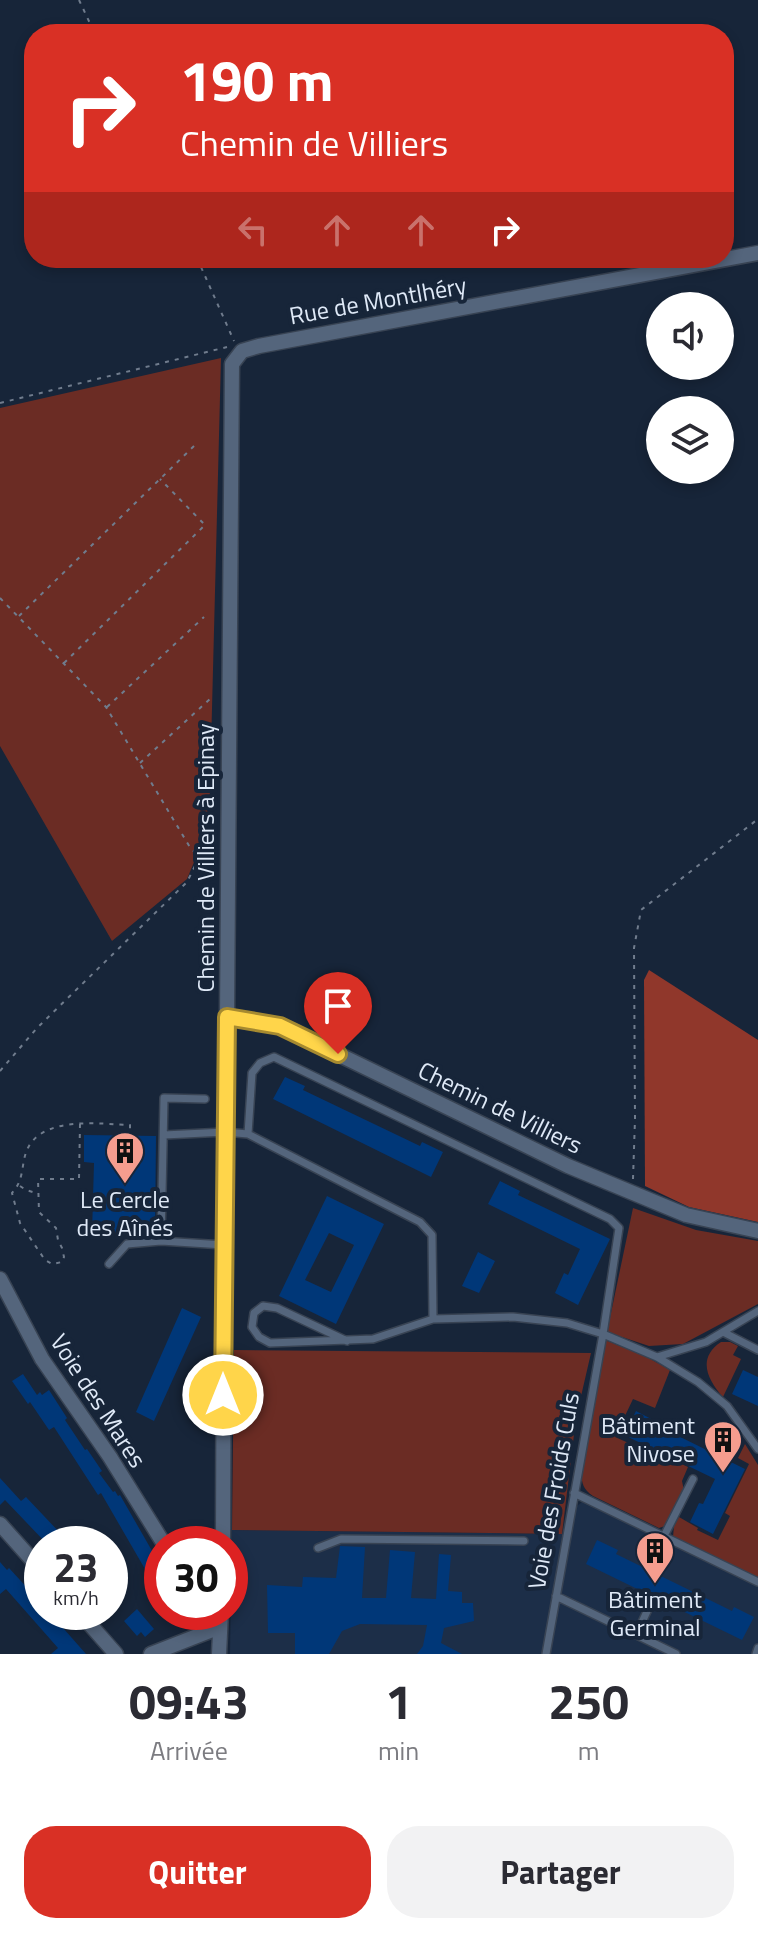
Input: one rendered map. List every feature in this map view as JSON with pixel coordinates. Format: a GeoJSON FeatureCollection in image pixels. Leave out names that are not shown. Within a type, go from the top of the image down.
{"type":"FeatureCollection","features":[{"type":"Feature","properties":{"kind":"street","name":"Rue de Montlhéry"},"geometry":{"type":"LineString","coordinates":[[734,257],[758,253]]}},
{"type":"Feature","properties":{"kind":"street","name":"Rue de Montlhéry"},"geometry":{"type":"LineString","coordinates":[[239,348],[678,268]]}},
{"type":"Feature","properties":{"kind":"street","name":"Chemin de Villiers à Epinay"},"geometry":{"type":"LineString","coordinates":[[223,1526],[232,364],[239,348]]}},
{"type":"Feature","properties":{"kind":"street","name":"Chemin de Villiers"},"geometry":{"type":"LineString","coordinates":[[227,1017],[280,1026],[568,1166],[686,1215],[758,1231]]}},
{"type":"Feature","properties":{"kind":"street","name":"Voie des Mares"},"geometry":{"type":"LineString","coordinates":[[0,1279],[42,1359],[110,1457],[153,1526]]}},
{"type":"Feature","properties":{"kind":"street"},"geometry":{"type":"LineString","coordinates":[[0,1524],[24,1551]]}},
{"type":"Feature","properties":{"kind":"street"},"geometry":{"type":"LineString","coordinates":[[95,1630],[116,1654]]}},
{"type":"Feature","properties":{"kind":"street"},"geometry":{"type":"LineString","coordinates":[[151,1654],[220,1633]]}},
{"type":"Feature","properties":{"kind":"lane","name":"Voie des Froids Culs"},"geometry":{"type":"LineString","coordinates":[[248,1134],[252,1073],[260,1063],[274,1057],[610,1219],[619,1228],[546,1654]]}},
{"type":"Feature","properties":{"kind":"lane"},"geometry":{"type":"LineString","coordinates":[[161,1241],[164,1098],[205,1099]]}},
{"type":"Feature","properties":{"kind":"lane"},"geometry":{"type":"LineString","coordinates":[[164,1135],[248,1134],[420,1222],[432,1235],[433,1319]]}},
{"type":"Feature","properties":{"kind":"lane"},"geometry":{"type":"LineString","coordinates":[[109,1264],[127,1244],[161,1241],[224,1245]]}},
{"type":"Feature","properties":{"kind":"lane"},"geometry":{"type":"LineString","coordinates":[[347,1341],[277,1308],[263,1306],[254,1313],[252,1327],[259,1337],[270,1343],[347,1341],[373,1339],[433,1319],[513,1317],[567,1323],[603,1334],[657,1357],[698,1382],[727,1406],[758,1449]]}},
{"type":"Feature","properties":{"kind":"lane"},"geometry":{"type":"LineString","coordinates":[[657,1357],[706,1342],[758,1311]]}},
{"type":"Feature","properties":{"kind":"lane"},"geometry":{"type":"LineString","coordinates":[[723,1332],[758,1350]]}},
{"type":"Feature","properties":{"kind":"lane"},"geometry":{"type":"LineString","coordinates":[[664,1536],[693,1479]]}},
{"type":"Feature","properties":{"kind":"lane"},"geometry":{"type":"LineString","coordinates":[[574,1493],[758,1582]]}},
{"type":"Feature","properties":{"kind":"lane"},"geometry":{"type":"LineString","coordinates":[[318,1548],[341,1539],[524,1541]]}},
{"type":"Feature","properties":{"kind":"lane"},"geometry":{"type":"LineString","coordinates":[[556,1596],[676,1654]]}},
{"type":"Feature","properties":{"kind":"lane"},"geometry":{"type":"LineString","coordinates":[[636,1635],[650,1605]]}},
{"type":"Feature","properties":{"kind":"lane"},"geometry":{"type":"LineString","coordinates":[[756,1654],[758,1648]]}},
{"type":"Feature","properties":{"kind":"path"},"geometry":{"type":"LineString","coordinates":[[79,0],[90,24]]}},
{"type":"Feature","properties":{"kind":"path"},"geometry":{"type":"LineString","coordinates":[[0,403],[239,348],[202,268]]}},
{"type":"Feature","properties":{"kind":"path"},"geometry":{"type":"LineString","coordinates":[[18,617],[195,445]]}},
{"type":"Feature","properties":{"kind":"path"},"geometry":{"type":"LineString","coordinates":[[63,664],[205,525],[160,479]]}},
{"type":"Feature","properties":{"kind":"path"},"geometry":{"type":"LineString","coordinates":[[0,598],[106,707],[191,849],[200,856]]}},
{"type":"Feature","properties":{"kind":"path"},"geometry":{"type":"LineString","coordinates":[[106,707],[204,617]]}},
{"type":"Feature","properties":{"kind":"path"},"geometry":{"type":"LineString","coordinates":[[139,763],[210,699]]}},
{"type":"Feature","properties":{"kind":"path"},"geometry":{"type":"LineString","coordinates":[[633,1192],[634,948],[641,910],[758,819]]}},
{"type":"Feature","properties":{"kind":"path"},"geometry":{"type":"LineString","coordinates":[[0,1071],[37,1028],[187,882],[200,856],[227,847]]}},
{"type":"Feature","properties":{"kind":"path"},"geometry":{"type":"LineString","coordinates":[[80,1124],[79,1179],[38,1179],[39,1212],[56,1228],[64,1257],[62,1262],[52,1264],[45,1260],[20,1223],[12,1193],[19,1185],[29,1146],[46,1130],[61,1124],[80,1124],[130,1125],[130,1129]]}},
{"type":"Feature","properties":{"kind":"path"},"geometry":{"type":"LineString","coordinates":[[19,1185],[37,1193]]}},
{"type":"Feature","properties":{"kind":"shaded area"},"geometry":{"type":"Polygon","coordinates":[[[221,358],[209,826],[187,879],[112,941],[0,746],[0,408],[221,358]]]}},
{"type":"Feature","properties":{"kind":"shaded area"},"geometry":{"type":"Polygon","coordinates":[[[649,970],[758,1040],[758,1222],[689,1207],[645,1186],[644,980],[649,970]]]}},
{"type":"Feature","properties":{"kind":"shaded area"},"geometry":{"type":"Polygon","coordinates":[[[633,1208],[696,1230],[758,1241],[758,1304],[683,1344],[649,1346],[607,1332],[633,1208]]]}},
{"type":"Feature","properties":{"kind":"shaded area"},"geometry":{"type":"Polygon","coordinates":[[[605,1340],[670,1370],[655,1408],[633,1399],[615,1437],[640,1448],[643,1445],[688,1467],[682,1481],[684,1491],[665,1526],[659,1528],[593,1496],[583,1483],[581,1472],[605,1340]]]}},
{"type":"Feature","properties":{"kind":"shaded area"},"geometry":{"type":"Polygon","coordinates":[[[721,1342],[738,1346],[733,1355],[741,1359],[723,1397],[707,1369],[709,1355],[721,1342]]]}},
{"type":"Feature","properties":{"kind":"shaded area"},"geometry":{"type":"Polygon","coordinates":[[[234,1350],[591,1353],[576,1418],[562,1534],[248,1530],[248,1526],[232,1526],[234,1350]]]}},
{"type":"Feature","properties":{"kind":"shaded area"},"geometry":{"type":"Polygon","coordinates":[[[745,1444],[758,1465],[758,1578],[673,1537],[679,1517],[718,1540],[730,1516],[725,1513],[749,1464],[738,1458],[745,1444]]]}},
{"type":"Feature","properties":{"kind":"shaded area"},"geometry":{"type":"Polygon","coordinates":[[[589,1502],[758,1584],[758,1654],[230,1654],[230,1630],[248,1630],[248,1530],[562,1534],[572,1530],[577,1506],[589,1502]]]}},
{"type":"Feature","properties":{"kind":"building"},"geometry":{"type":"Polygon","coordinates":[[[285,1077],[305,1086],[303,1090],[420,1146],[422,1142],[443,1152],[431,1177],[273,1099],[285,1077]]]}},
{"type":"Feature","properties":{"kind":"building","name":"Le Cercle des Aînés"},"geometry":{"type":"Polygon","coordinates":[[[84,1135],[156,1136],[155,1233],[92,1233],[94,1163],[84,1162],[84,1135]]]}},
{"type":"Feature","properties":{"kind":"building"},"geometry":{"type":"Polygon","coordinates":[[[500,1181],[520,1191],[518,1195],[610,1239],[578,1305],[555,1293],[564,1273],[568,1275],[580,1249],[488,1204],[500,1181]]]}},
{"type":"Feature","properties":{"kind":"building"},"geometry":{"type":"Polygon","coordinates":[[[327,1196],[384,1224],[336,1324],[279,1296],[327,1196]],[[329,1233],[305,1280],[331,1292],[354,1245],[329,1233]]]}},
{"type":"Feature","properties":{"kind":"building"},"geometry":{"type":"Polygon","coordinates":[[[478,1252],[495,1261],[479,1293],[462,1286],[478,1252]]]}},
{"type":"Feature","properties":{"kind":"building"},"geometry":{"type":"Polygon","coordinates":[[[182,1308],[201,1317],[154,1421],[136,1412],[182,1308]]]}},
{"type":"Feature","properties":{"kind":"building"},"geometry":{"type":"Polygon","coordinates":[[[743,1370],[758,1377],[758,1406],[732,1394],[743,1370]]]}},
{"type":"Feature","properties":{"kind":"building"},"geometry":{"type":"Polygon","coordinates":[[[23,1374],[37,1395],[49,1390],[67,1418],[65,1420],[102,1471],[99,1473],[113,1492],[120,1495],[144,1537],[144,1567],[128,1540],[128,1526],[120,1526],[101,1493],[98,1495],[54,1427],[49,1430],[12,1381],[23,1374]]]}},
{"type":"Feature","properties":{"kind":"building","name":"Bâtiment Nivose"},"geometry":{"type":"Polygon","coordinates":[[[636,1411],[655,1421],[654,1424],[745,1469],[713,1534],[690,1522],[715,1479],[624,1435],[636,1411]]]}},
{"type":"Feature","properties":{"kind":"building"},"geometry":{"type":"Polygon","coordinates":[[[0,1478],[21,1501],[26,1497],[53,1526],[30,1526],[5,1500],[0,1505],[0,1478]]]}},
{"type":"Feature","properties":{"kind":"building","name":"Bâtiment Germinal"},"geometry":{"type":"Polygon","coordinates":[[[597,1540],[618,1550],[616,1554],[732,1611],[734,1607],[754,1617],[742,1640],[586,1564],[597,1540]]]}},
{"type":"Feature","properties":{"kind":"building"},"geometry":{"type":"Polygon","coordinates":[[[340,1546],[365,1547],[362,1598],[386,1598],[390,1550],[415,1552],[411,1598],[436,1599],[439,1554],[451,1555],[448,1591],[462,1592],[462,1603],[473,1603],[474,1621],[444,1628],[441,1643],[462,1654],[417,1654],[423,1646],[427,1625],[360,1624],[342,1631],[329,1654],[295,1654],[295,1633],[268,1633],[267,1585],[302,1587],[303,1577],[336,1578],[340,1546]]]}},
{"type":"Feature","properties":{"kind":"building"},"geometry":{"type":"Polygon","coordinates":[[[0,1562],[24,1584],[24,1609],[6,1589],[0,1594],[0,1562]]]}},
{"type":"Feature","properties":{"kind":"building"},"geometry":{"type":"Polygon","coordinates":[[[137,1609],[144,1617],[144,1630],[153,1630],[145,1637],[141,1632],[137,1636],[128,1626],[128,1617],[137,1609]]]}},
{"type":"Feature","properties":{"kind":"building"},"geometry":{"type":"Polygon","coordinates":[[[42,1630],[65,1630],[86,1654],[51,1654],[58,1648],[42,1630]]]}},
{"type":"Feature","properties":{"kind":"place","name":"Le Cercle des Aînés"},"geometry":{"type":"Point","coordinates":[125,1185]}},
{"type":"Feature","properties":{"kind":"place","name":"Bâtiment Nivose"},"geometry":{"type":"Point","coordinates":[723,1474]}},
{"type":"Feature","properties":{"kind":"place","name":"Bâtiment Germinal"},"geometry":{"type":"Point","coordinates":[655,1585]}},
{"type":"Feature","properties":{"kind":"route"},"geometry":{"type":"LineString","coordinates":[[223,1395],[227,1017],[280,1026],[338,1054]]}}]}
